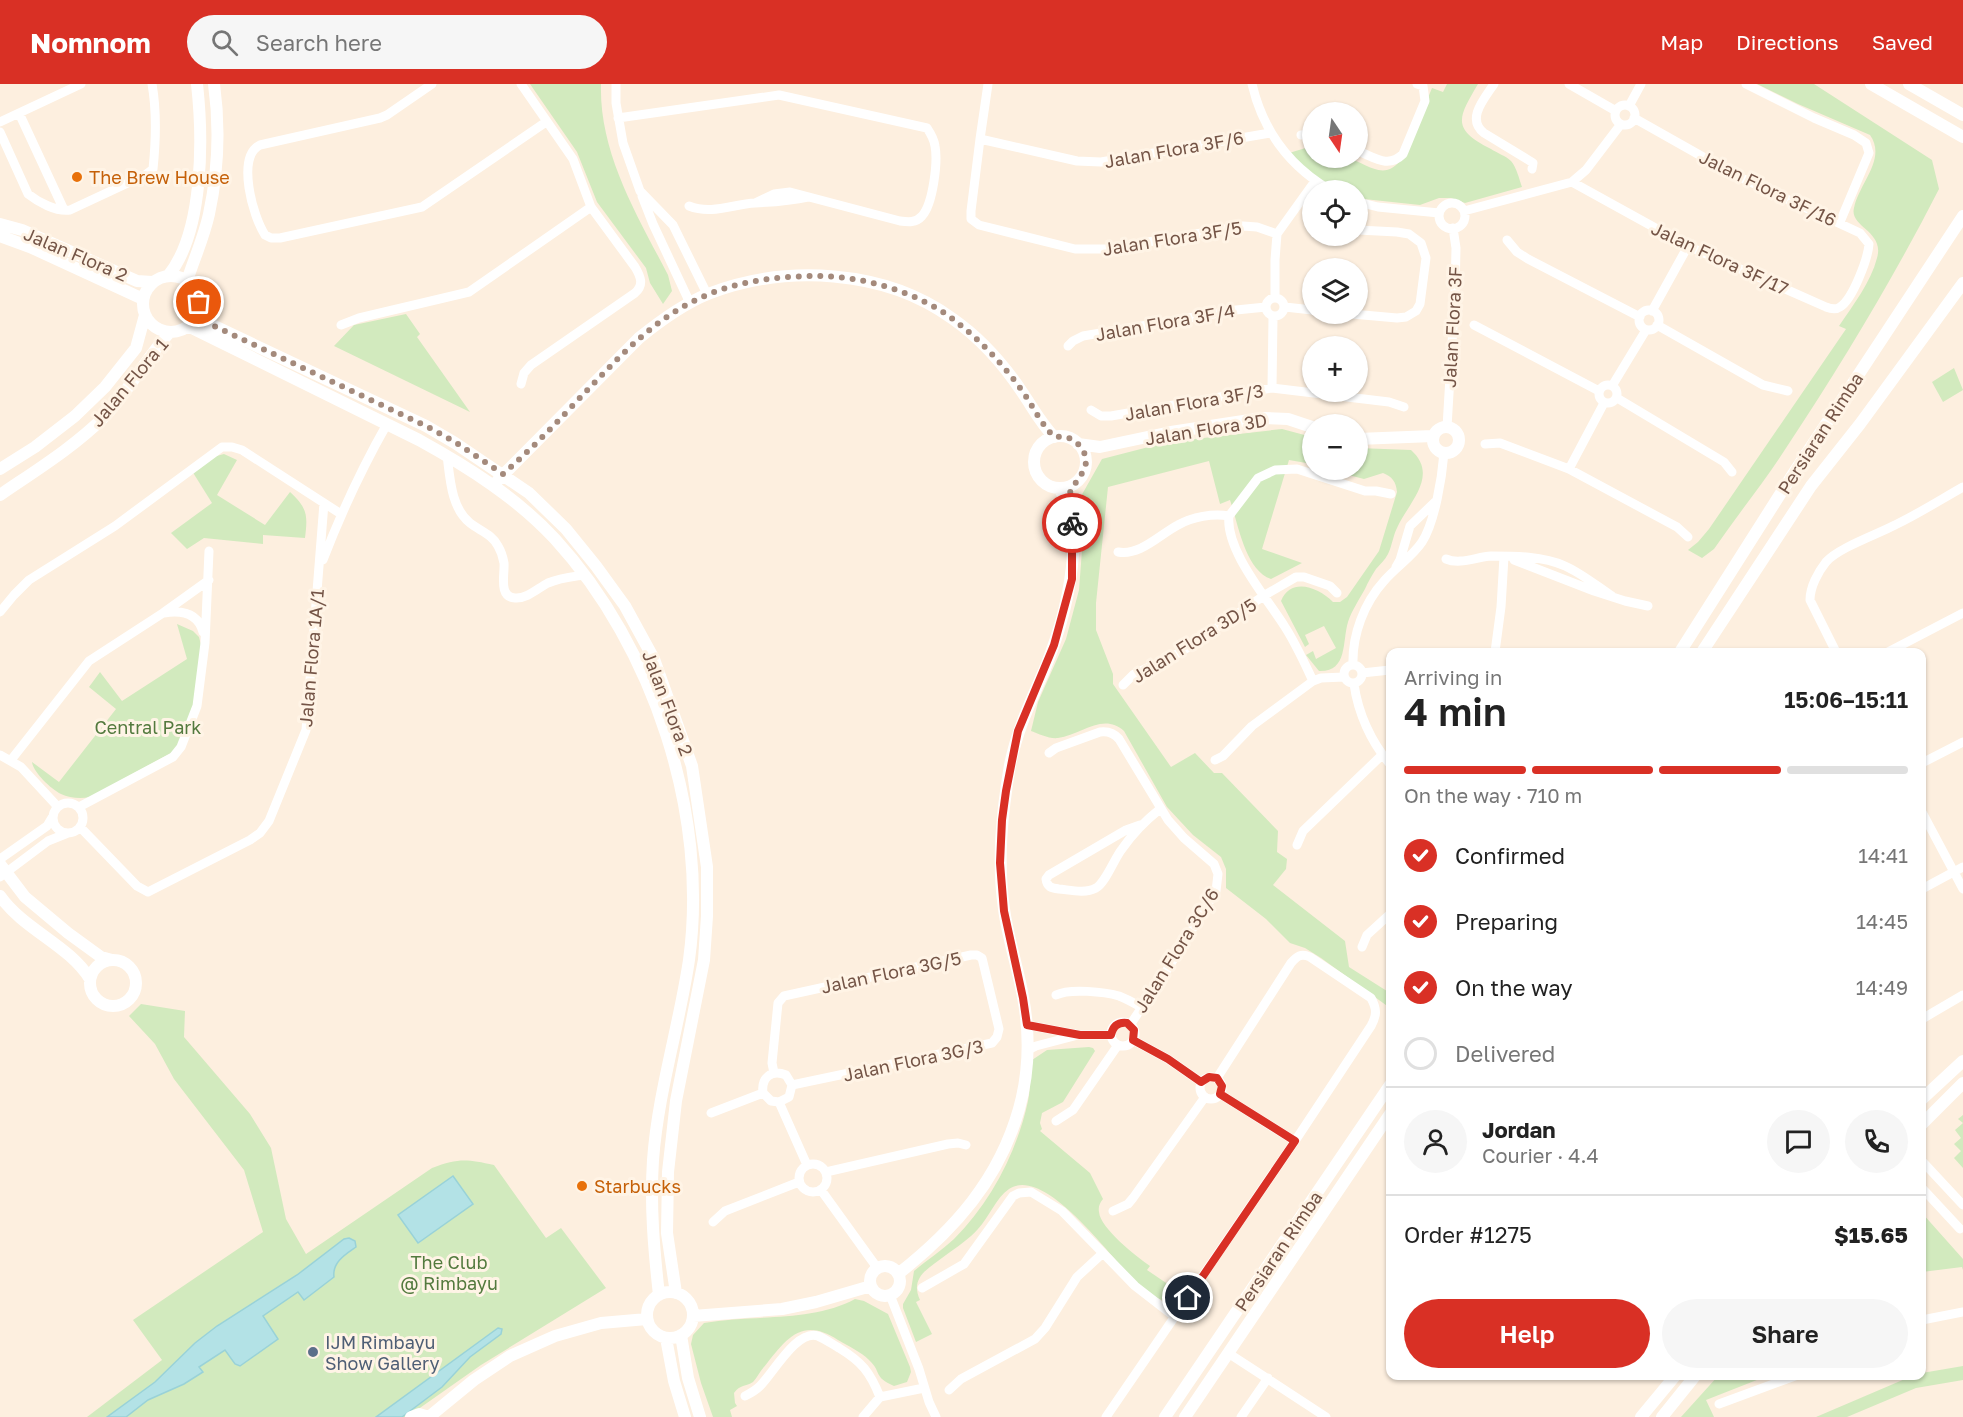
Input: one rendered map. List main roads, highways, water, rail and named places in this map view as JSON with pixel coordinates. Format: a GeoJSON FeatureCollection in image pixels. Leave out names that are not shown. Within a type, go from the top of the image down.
{"type":"FeatureCollection","features":[{"type":"Feature","properties":{"kind":"water"},"geometry":{"type":"Polygon","coordinates":[[[453,1176],[473,1204],[418,1243],[398,1215],[453,1176]]]}},
{"type":"Feature","properties":{"kind":"water"},"geometry":{"type":"Polygon","coordinates":[[[349,1238],[355,1241],[356,1247],[337,1263],[334,1277],[304,1300],[298,1292],[263,1316],[278,1339],[240,1366],[235,1364],[225,1350],[199,1367],[203,1372],[184,1384],[148,1400],[126,1417],[107,1417],[155,1382],[195,1343],[217,1326],[297,1275],[344,1239],[349,1238]]]}},
{"type":"Feature","properties":{"kind":"water"},"geometry":{"type":"Polygon","coordinates":[[[498,1328],[502,1329],[501,1334],[470,1357],[442,1387],[402,1417],[376,1417],[498,1328]]]}},
{"type":"Feature","properties":{"kind":"place","name":"The Brew House"},"geometry":{"type":"Point","coordinates":[77,177]}},
{"type":"Feature","properties":{"kind":"place","name":"Starbucks"},"geometry":{"type":"Point","coordinates":[582,1186]}},
{"type":"Feature","properties":{"kind":"place","name":"IJM Rimbayu Show Gallery"},"geometry":{"type":"Point","coordinates":[313,1352]}},
{"type":"Feature","properties":{"kind":"park label","name":"Central Park"},"geometry":{"type":"Point","coordinates":[148,727]}},
{"type":"Feature","properties":{"kind":"park label","name":"The Club @ Rimbayu"},"geometry":{"type":"Point","coordinates":[449,1272]}}]}
